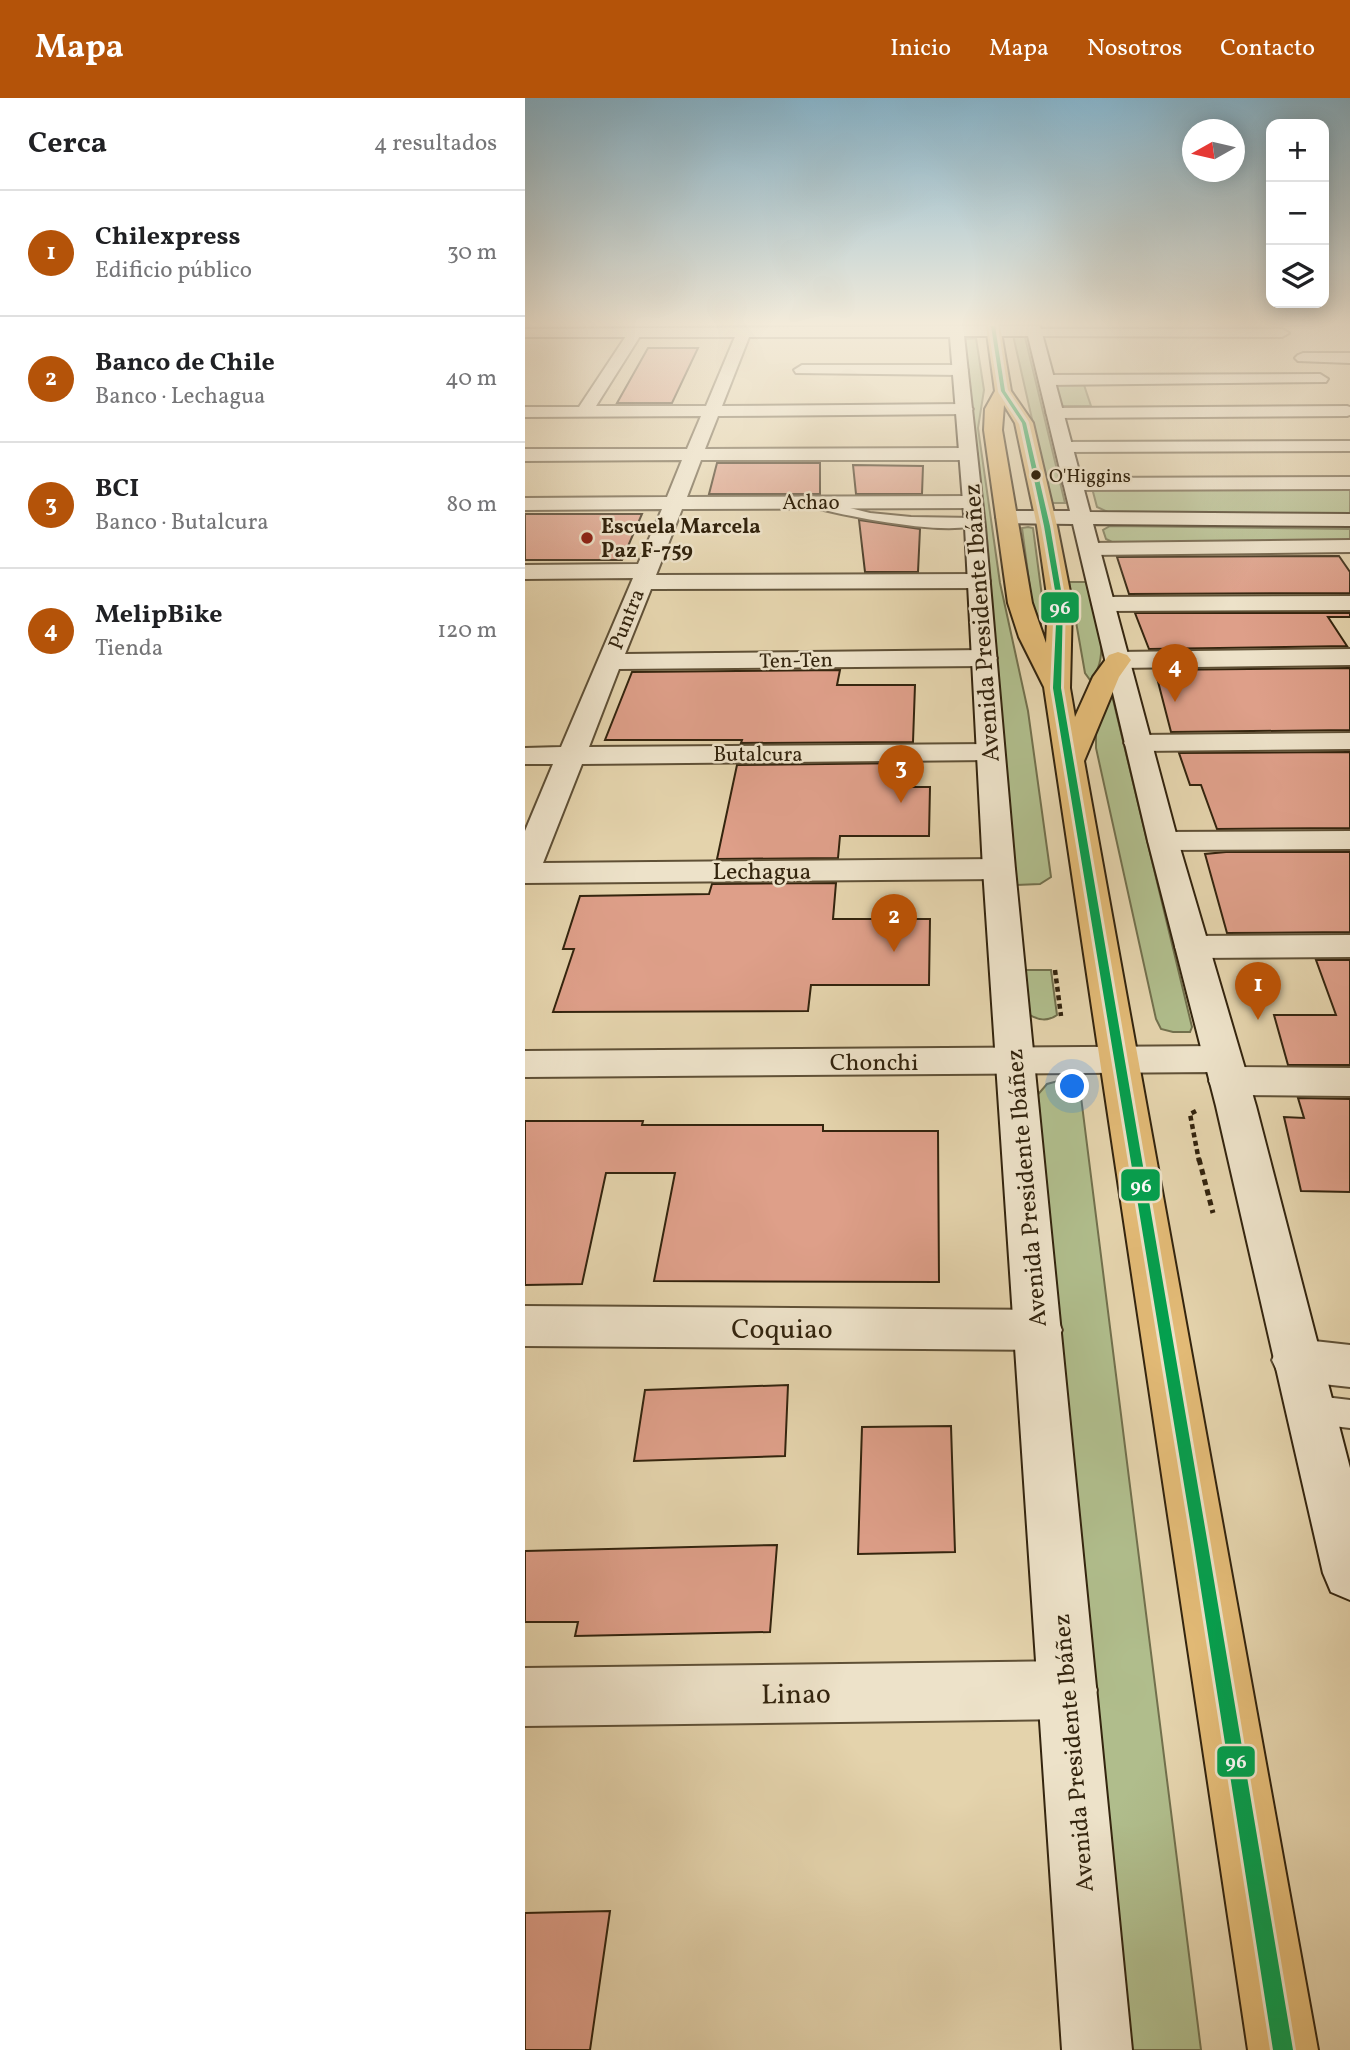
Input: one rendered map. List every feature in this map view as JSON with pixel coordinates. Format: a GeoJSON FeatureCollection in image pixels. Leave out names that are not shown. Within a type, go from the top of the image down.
{"type":"FeatureCollection","features":[{"type":"Feature","properties":{"kind":"main road","name":"Avenida Presidente Ibáñez"},"geometry":{"type":"LineString","coordinates":[[993,417],[1012,564],[1022,611],[1031,637],[1057,688]]}},
{"type":"Feature","properties":{"kind":"main road","name":"Avenida Presidente Ibáñez"},"geometry":{"type":"LineString","coordinates":[[1020,417],[1024,423],[1045,517],[1060,602],[1057,688],[1283,2050]]}},
{"type":"Feature","properties":{"kind":"main road"},"geometry":{"type":"LineString","coordinates":[[1069,762],[1106,677],[1118,660]]}},
{"type":"Feature","properties":{"kind":"street","name":"Puntra"},"geometry":{"type":"LineString","coordinates":[[525,871],[708,417]]}},
{"type":"Feature","properties":{"kind":"street","name":"Avenida Presidente Ibáñez"},"geometry":{"type":"LineString","coordinates":[[966,417],[1014,1060],[1039,1330],[1097,2050]]}},
{"type":"Feature","properties":{"kind":"street"},"geometry":{"type":"LineString","coordinates":[[1056,417],[1163,841],[1225,1070],[1350,1573]]}},
{"type":"Feature","properties":{"kind":"street"},"geometry":{"type":"LineString","coordinates":[[1064,447],[1350,446]]}},
{"type":"Feature","properties":{"kind":"street"},"geometry":{"type":"LineString","coordinates":[[525,455],[968,454]]}},
{"type":"Feature","properties":{"kind":"street"},"geometry":{"type":"LineString","coordinates":[[1073,484],[1350,484]]}},
{"type":"Feature","properties":{"kind":"street","name":"Achao"},"geometry":{"type":"LineString","coordinates":[[525,504],[810,502],[973,512]]}},
{"type":"Feature","properties":{"kind":"street"},"geometry":{"type":"LineString","coordinates":[[1006,517],[1350,520]]}},
{"type":"Feature","properties":{"kind":"street"},"geometry":{"type":"LineString","coordinates":[[1090,549],[1350,546]]}},
{"type":"Feature","properties":{"kind":"street"},"geometry":{"type":"LineString","coordinates":[[525,572],[979,581]]}},
{"type":"Feature","properties":{"kind":"street"},"geometry":{"type":"LineString","coordinates":[[1104,604],[1350,603]]}},
{"type":"Feature","properties":{"kind":"street"},"geometry":{"type":"LineString","coordinates":[[1118,660],[1350,657]]}},
{"type":"Feature","properties":{"kind":"street","name":"Ten-Ten"},"geometry":{"type":"LineString","coordinates":[[608,662],[984,658]]}},
{"type":"Feature","properties":{"kind":"street"},"geometry":{"type":"LineString","coordinates":[[1138,743],[1350,741]]}},
{"type":"Feature","properties":{"kind":"street","name":"Butalcura"},"geometry":{"type":"LineString","coordinates":[[525,756],[991,752]]}},
{"type":"Feature","properties":{"kind":"street"},"geometry":{"type":"LineString","coordinates":[[1163,841],[1350,840]]}},
{"type":"Feature","properties":{"kind":"street","name":"Lechagua"},"geometry":{"type":"LineString","coordinates":[[525,871],[999,869]]}},
{"type":"Feature","properties":{"kind":"street"},"geometry":{"type":"LineString","coordinates":[[1192,947],[1350,946]]}},
{"type":"Feature","properties":{"kind":"street","name":"Chonchi"},"geometry":{"type":"LineString","coordinates":[[525,1064],[1119,1061],[1350,1082]]}},
{"type":"Feature","properties":{"kind":"street","name":"Coquiao"},"geometry":{"type":"LineString","coordinates":[[525,1326],[1039,1330]]}},
{"type":"Feature","properties":{"kind":"street"},"geometry":{"type":"LineString","coordinates":[[1296,1360],[1350,1366]]}},
{"type":"Feature","properties":{"kind":"street","name":"Linao"},"geometry":{"type":"LineString","coordinates":[[525,1697],[1068,1690]]}},
{"type":"Feature","properties":{"kind":"lane"},"geometry":{"type":"LineString","coordinates":[[1308,1409],[1350,1413]]}},
{"type":"Feature","properties":{"kind":"path"},"geometry":{"type":"LineString","coordinates":[[1055,970],[1061,1016]]}},
{"type":"Feature","properties":{"kind":"green space"},"geometry":{"type":"Polygon","coordinates":[[[972,417],[980,417],[978,428],[1000,583],[1028,711],[1051,877],[1040,884],[1014,885],[972,417]]]}},
{"type":"Feature","properties":{"kind":"green space"},"geometry":{"type":"Polygon","coordinates":[[[1032,417],[1044,417],[1065,503],[1051,503],[1032,417]]]}},
{"type":"Feature","properties":{"kind":"green space"},"geometry":{"type":"Polygon","coordinates":[[[1350,487],[1350,516],[1110,513],[1097,507],[1092,488],[1350,487]]]}},
{"type":"Feature","properties":{"kind":"green space"},"geometry":{"type":"Polygon","coordinates":[[[1110,526],[1350,529],[1350,542],[1114,543],[1106,539],[1103,530],[1110,526]]]}},
{"type":"Feature","properties":{"kind":"green space"},"geometry":{"type":"Polygon","coordinates":[[[1022,528],[1033,528],[1043,604],[1041,623],[1032,604],[1022,528]]]}},
{"type":"Feature","properties":{"kind":"green space"},"geometry":{"type":"Polygon","coordinates":[[[1069,582],[1086,582],[1100,633],[1100,659],[1090,680],[1085,673],[1069,582]]]}},
{"type":"Feature","properties":{"kind":"green space"},"geometry":{"type":"Polygon","coordinates":[[[1110,687],[1192,1027],[1190,1032],[1161,1029],[1156,1019],[1096,748],[1096,727],[1110,687]]]}},
{"type":"Feature","properties":{"kind":"green space"},"geometry":{"type":"Polygon","coordinates":[[[1024,970],[1051,970],[1057,1015],[1043,1019],[1028,1014],[1024,970]]]}},
{"type":"Feature","properties":{"kind":"green space"},"geometry":{"type":"Polygon","coordinates":[[[1058,1081],[1076,1089],[1081,1097],[1201,2050],[1121,2050],[1034,1099],[1047,1084],[1058,1081]]]}},
{"type":"Feature","properties":{"kind":"building"},"geometry":{"type":"Polygon","coordinates":[[[717,463],[820,463],[820,494],[709,494],[717,463]]]}},
{"type":"Feature","properties":{"kind":"building"},"geometry":{"type":"Polygon","coordinates":[[[853,465],[923,466],[922,494],[856,494],[853,465]]]}},
{"type":"Feature","properties":{"kind":"building","name":"Escuela Marcela Paz F-759"},"geometry":{"type":"Polygon","coordinates":[[[525,514],[642,514],[622,560],[525,560],[525,514]]]}},
{"type":"Feature","properties":{"kind":"building"},"geometry":{"type":"Polygon","coordinates":[[[859,520],[920,529],[918,572],[865,572],[859,520]]]}},
{"type":"Feature","properties":{"kind":"building"},"geometry":{"type":"Polygon","coordinates":[[[1339,556],[1350,572],[1350,593],[1129,594],[1117,557],[1339,556]]]}},
{"type":"Feature","properties":{"kind":"building"},"geometry":{"type":"Polygon","coordinates":[[[1135,613],[1350,613],[1350,617],[1328,617],[1347,646],[1149,649],[1135,613]]]}},
{"type":"Feature","properties":{"kind":"building"},"geometry":{"type":"Polygon","coordinates":[[[1350,668],[1350,730],[1171,732],[1155,670],[1350,668]]]}},
{"type":"Feature","properties":{"kind":"building"},"geometry":{"type":"Polygon","coordinates":[[[840,670],[837,685],[915,685],[913,742],[741,743],[742,740],[605,740],[632,672],[840,670]]]}},
{"type":"Feature","properties":{"kind":"building"},"geometry":{"type":"Polygon","coordinates":[[[1350,752],[1350,828],[1217,829],[1201,785],[1190,785],[1179,753],[1350,752]]]}},
{"type":"Feature","properties":{"kind":"building"},"geometry":{"type":"Polygon","coordinates":[[[912,763],[911,787],[930,787],[929,836],[840,836],[838,858],[717,859],[737,765],[912,763]]]}},
{"type":"Feature","properties":{"kind":"building"},"geometry":{"type":"Polygon","coordinates":[[[1350,852],[1350,932],[1227,933],[1205,854],[1350,852]]]}},
{"type":"Feature","properties":{"kind":"building"},"geometry":{"type":"Polygon","coordinates":[[[836,883],[833,919],[930,919],[929,985],[811,985],[808,1011],[553,1012],[574,949],[563,949],[580,896],[709,894],[712,884],[836,883]]]}},
{"type":"Feature","properties":{"kind":"building"},"geometry":{"type":"Polygon","coordinates":[[[1316,960],[1350,960],[1350,1065],[1288,1065],[1274,1015],[1336,1015],[1316,960]]]}},
{"type":"Feature","properties":{"kind":"building"},"geometry":{"type":"Polygon","coordinates":[[[1298,1098],[1350,1099],[1350,1192],[1301,1191],[1284,1117],[1304,1118],[1298,1098]]]}},
{"type":"Feature","properties":{"kind":"building"},"geometry":{"type":"Polygon","coordinates":[[[525,1121],[643,1121],[642,1125],[823,1125],[823,1131],[938,1131],[939,1282],[654,1281],[675,1173],[606,1173],[582,1284],[525,1285],[525,1121]]]}},
{"type":"Feature","properties":{"kind":"building"},"geometry":{"type":"Polygon","coordinates":[[[788,1385],[785,1456],[634,1461],[645,1390],[788,1385]]]}},
{"type":"Feature","properties":{"kind":"building"},"geometry":{"type":"Polygon","coordinates":[[[951,1426],[955,1552],[858,1554],[862,1427],[951,1426]]]}},
{"type":"Feature","properties":{"kind":"building"},"geometry":{"type":"Polygon","coordinates":[[[777,1545],[770,1632],[575,1636],[578,1622],[525,1622],[525,1551],[777,1545]]]}},
{"type":"Feature","properties":{"kind":"building"},"geometry":{"type":"Polygon","coordinates":[[[610,1911],[590,2050],[525,2050],[525,1913],[610,1911]]]}},
{"type":"Feature","properties":{"kind":"transit line","name":"96"},"geometry":{"type":"LineString","coordinates":[[1020,417],[1024,423],[1047,526],[1060,602],[1057,688],[1283,2050]]}},
{"type":"Feature","properties":{"kind":"place","name":"O'Higgins"},"geometry":{"type":"Point","coordinates":[1036,475]}},
{"type":"Feature","properties":{"kind":"place","name":"Escuela Marcela Paz F-759"},"geometry":{"type":"Point","coordinates":[587,538]}},
{"type":"Feature","properties":{"kind":"place","name":"MelipBike"},"geometry":{"type":"Point","coordinates":[1175,702]}},
{"type":"Feature","properties":{"kind":"place","name":"BCI"},"geometry":{"type":"Point","coordinates":[901,803]}},
{"type":"Feature","properties":{"kind":"place","name":"Banco de Chile"},"geometry":{"type":"Point","coordinates":[894,952]}},
{"type":"Feature","properties":{"kind":"place","name":"Chilexpress"},"geometry":{"type":"Point","coordinates":[1258,1020]}}]}
